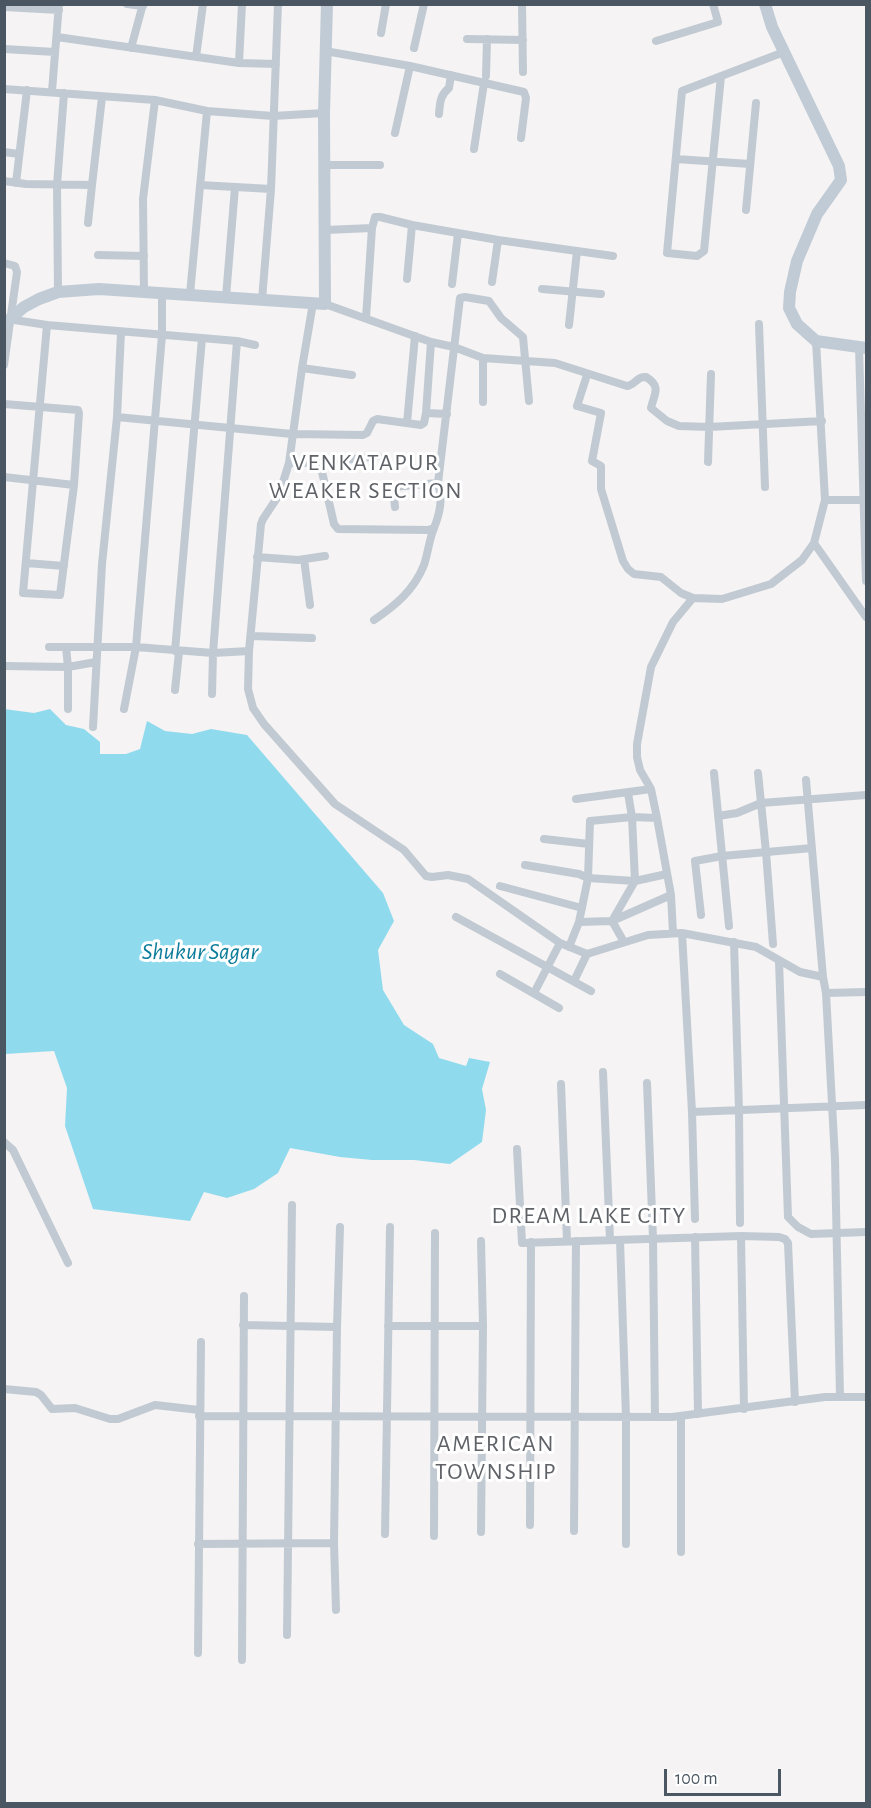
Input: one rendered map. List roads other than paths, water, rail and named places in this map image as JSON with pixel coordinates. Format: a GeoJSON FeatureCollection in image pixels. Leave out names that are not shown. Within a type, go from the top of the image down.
{"type":"FeatureCollection","features":[{"type":"Feature","properties":{"kind":"street"},"geometry":{"type":"LineString","coordinates":[[127,4],[143,5],[131,48]]}},
{"type":"Feature","properties":{"kind":"street"},"geometry":{"type":"LineString","coordinates":[[196,57],[203,4]]}},
{"type":"Feature","properties":{"kind":"street"},"geometry":{"type":"LineString","coordinates":[[239,63],[242,4]]}},
{"type":"Feature","properties":{"kind":"street"},"geometry":{"type":"LineString","coordinates":[[262,300],[271,189],[278,4]]}},
{"type":"Feature","properties":{"kind":"street"},"geometry":{"type":"LineString","coordinates":[[327,4],[324,113],[325,230],[319,304],[302,369],[288,463],[279,495],[263,519],[257,557],[249,651],[248,689],[253,708],[264,724],[335,804],[404,850],[426,876],[468,879],[560,943],[587,954],[648,935],[678,933],[756,947],[800,972],[823,977]]}},
{"type":"Feature","properties":{"kind":"street"},"geometry":{"type":"LineString","coordinates":[[381,33],[386,4]]}},
{"type":"Feature","properties":{"kind":"street"},"geometry":{"type":"LineString","coordinates":[[414,48],[424,4]]}},
{"type":"Feature","properties":{"kind":"street"},"geometry":{"type":"LineString","coordinates":[[522,4],[523,72]]}},
{"type":"Feature","properties":{"kind":"street"},"geometry":{"type":"LineString","coordinates":[[656,41],[718,22],[713,4]]}},
{"type":"Feature","properties":{"kind":"street"},"geometry":{"type":"LineString","coordinates":[[765,4],[772,27],[838,166],[841,180],[817,214],[797,261],[789,308],[797,324],[816,341],[863,348],[867,581]]}},
{"type":"Feature","properties":{"kind":"street"},"geometry":{"type":"LineString","coordinates":[[4,7],[59,7],[52,91]]}},
{"type":"Feature","properties":{"kind":"street"},"geometry":{"type":"LineString","coordinates":[[57,37],[239,63],[276,64]]}},
{"type":"Feature","properties":{"kind":"street"},"geometry":{"type":"LineString","coordinates":[[467,39],[523,40]]}},
{"type":"Feature","properties":{"kind":"street"},"geometry":{"type":"LineString","coordinates":[[474,149],[485,79],[487,39]]}},
{"type":"Feature","properties":{"kind":"street"},"geometry":{"type":"LineString","coordinates":[[4,49],[55,52]]}},
{"type":"Feature","properties":{"kind":"street"},"geometry":{"type":"LineString","coordinates":[[325,51],[451,75],[485,79],[524,92],[526,98],[521,138]]}},
{"type":"Feature","properties":{"kind":"street"},"geometry":{"type":"LineString","coordinates":[[721,76],[704,251],[698,256],[667,253],[682,91],[721,76],[784,52]]}},
{"type":"Feature","properties":{"kind":"street"},"geometry":{"type":"LineString","coordinates":[[395,133],[410,66]]}},
{"type":"Feature","properties":{"kind":"street"},"geometry":{"type":"LineString","coordinates":[[439,114],[441,97],[443,91],[449,88],[451,75]]}},
{"type":"Feature","properties":{"kind":"street"},"geometry":{"type":"LineString","coordinates":[[4,89],[155,100],[207,111],[273,116],[324,113]]}},
{"type":"Feature","properties":{"kind":"street"},"geometry":{"type":"LineString","coordinates":[[16,183],[27,90]]}},
{"type":"Feature","properties":{"kind":"street"},"geometry":{"type":"LineString","coordinates":[[58,292],[57,185],[64,93]]}},
{"type":"Feature","properties":{"kind":"street"},"geometry":{"type":"LineString","coordinates":[[88,223],[102,97]]}},
{"type":"Feature","properties":{"kind":"street"},"geometry":{"type":"LineString","coordinates":[[144,292],[143,199],[155,100]]}},
{"type":"Feature","properties":{"kind":"street"},"geometry":{"type":"LineString","coordinates":[[746,210],[756,103]]}},
{"type":"Feature","properties":{"kind":"street"},"geometry":{"type":"LineString","coordinates":[[190,294],[207,111]]}},
{"type":"Feature","properties":{"kind":"street"},"geometry":{"type":"LineString","coordinates":[[4,152],[20,154]]}},
{"type":"Feature","properties":{"kind":"street"},"geometry":{"type":"LineString","coordinates":[[676,159],[750,164]]}},
{"type":"Feature","properties":{"kind":"street"},"geometry":{"type":"LineString","coordinates":[[324,165],[380,165]]}},
{"type":"Feature","properties":{"kind":"street"},"geometry":{"type":"LineString","coordinates":[[4,181],[57,185],[92,184]]}},
{"type":"Feature","properties":{"kind":"street"},"geometry":{"type":"LineString","coordinates":[[200,185],[271,189]]}},
{"type":"Feature","properties":{"kind":"street"},"geometry":{"type":"LineString","coordinates":[[226,297],[236,187]]}},
{"type":"Feature","properties":{"kind":"street"},"geometry":{"type":"LineString","coordinates":[[366,318],[372,228],[375,217],[498,240],[613,256]]}},
{"type":"Feature","properties":{"kind":"street"},"geometry":{"type":"LineString","coordinates":[[407,279],[412,225]]}},
{"type":"Feature","properties":{"kind":"street"},"geometry":{"type":"LineString","coordinates":[[325,230],[372,228]]}},
{"type":"Feature","properties":{"kind":"street"},"geometry":{"type":"LineString","coordinates":[[452,284],[458,233]]}},
{"type":"Feature","properties":{"kind":"street"},"geometry":{"type":"LineString","coordinates":[[492,282],[498,240]]}},
{"type":"Feature","properties":{"kind":"street"},"geometry":{"type":"LineString","coordinates":[[569,325],[577,251]]}},
{"type":"Feature","properties":{"kind":"street"},"geometry":{"type":"LineString","coordinates":[[98,255],[144,256]]}},
{"type":"Feature","properties":{"kind":"street"},"geometry":{"type":"LineString","coordinates":[[4,263],[15,266],[17,272],[6,320],[4,365]]}},
{"type":"Feature","properties":{"kind":"street"},"geometry":{"type":"LineString","coordinates":[[6,320],[24,307],[58,292],[99,289],[319,304],[483,358],[555,363],[627,386],[631,386],[637,379],[646,377],[655,383],[651,408],[653,411],[679,426],[709,427],[822,421]]}},
{"type":"Feature","properties":{"kind":"street"},"geometry":{"type":"LineString","coordinates":[[542,289],[601,294]]}},
{"type":"Feature","properties":{"kind":"street"},"geometry":{"type":"LineString","coordinates":[[124,709],[136,647],[162,335],[162,294]]}},
{"type":"Feature","properties":{"kind":"street"},"geometry":{"type":"LineString","coordinates":[[374,620],[397,604],[414,584],[424,565],[441,503],[438,483],[460,298],[486,300],[492,303],[504,321],[523,337],[529,401]]}},
{"type":"Feature","properties":{"kind":"street"},"geometry":{"type":"LineString","coordinates":[[6,320],[237,341],[255,345]]}},
{"type":"Feature","properties":{"kind":"street"},"geometry":{"type":"LineString","coordinates":[[759,324],[765,487]]}},
{"type":"Feature","properties":{"kind":"street"},"geometry":{"type":"LineString","coordinates":[[4,404],[40,408],[78,410],[79,413],[74,485],[60,595],[23,593],[34,481],[40,408],[47,325]]}},
{"type":"Feature","properties":{"kind":"street"},"geometry":{"type":"LineString","coordinates":[[93,727],[102,564],[117,417],[122,332]]}},
{"type":"Feature","properties":{"kind":"street"},"geometry":{"type":"LineString","coordinates":[[407,423],[415,336]]}},
{"type":"Feature","properties":{"kind":"street"},"geometry":{"type":"LineString","coordinates":[[175,690],[202,338]]}},
{"type":"Feature","properties":{"kind":"street"},"geometry":{"type":"LineString","coordinates":[[212,694],[213,653],[237,341]]}},
{"type":"Feature","properties":{"kind":"street"},"geometry":{"type":"LineString","coordinates":[[587,375],[577,406],[601,413],[591,458],[601,466],[601,489],[623,561],[634,574],[661,578],[681,593],[693,598],[722,599],[771,584],[802,560],[814,543],[825,500],[816,341]]}},
{"type":"Feature","properties":{"kind":"street"},"geometry":{"type":"LineString","coordinates":[[117,417],[292,434],[363,435],[377,419],[423,425],[426,413],[430,342]]}},
{"type":"Feature","properties":{"kind":"street"},"geometry":{"type":"LineString","coordinates":[[483,358],[483,402]]}},
{"type":"Feature","properties":{"kind":"street"},"geometry":{"type":"LineString","coordinates":[[302,369],[352,375]]}},
{"type":"Feature","properties":{"kind":"street"},"geometry":{"type":"LineString","coordinates":[[708,462],[711,374]]}},
{"type":"Feature","properties":{"kind":"street"},"geometry":{"type":"LineString","coordinates":[[426,413],[447,414]]}},
{"type":"Feature","properties":{"kind":"street"},"geometry":{"type":"LineString","coordinates":[[288,463],[320,463],[378,456]]}},
{"type":"Feature","properties":{"kind":"street"},"geometry":{"type":"LineString","coordinates":[[320,463],[334,524],[338,529],[428,530],[434,528]]}},
{"type":"Feature","properties":{"kind":"street"},"geometry":{"type":"LineString","coordinates":[[4,477],[74,485]]}},
{"type":"Feature","properties":{"kind":"street"},"geometry":{"type":"LineString","coordinates":[[395,507],[393,486],[438,483]]}},
{"type":"Feature","properties":{"kind":"street"},"geometry":{"type":"LineString","coordinates":[[825,500],[865,500]]}},
{"type":"Feature","properties":{"kind":"street"},"geometry":{"type":"LineString","coordinates":[[814,543],[867,617]]}},
{"type":"Feature","properties":{"kind":"street"},"geometry":{"type":"LineString","coordinates":[[257,557],[304,560],[325,556]]}},
{"type":"Feature","properties":{"kind":"street"},"geometry":{"type":"LineString","coordinates":[[304,560],[310,605]]}},
{"type":"Feature","properties":{"kind":"street"},"geometry":{"type":"LineString","coordinates":[[26,563],[64,566]]}},
{"type":"Feature","properties":{"kind":"street"},"geometry":{"type":"LineString","coordinates":[[693,598],[673,622],[658,651],[649,679],[637,744],[637,757],[640,770],[651,789],[678,933],[692,1112],[695,1219]]}},
{"type":"Feature","properties":{"kind":"street"},"geometry":{"type":"LineString","coordinates":[[252,636],[312,638]]}},
{"type":"Feature","properties":{"kind":"street"},"geometry":{"type":"LineString","coordinates":[[49,647],[136,647],[213,653],[249,651]]}},
{"type":"Feature","properties":{"kind":"street"},"geometry":{"type":"LineString","coordinates":[[66,647],[68,709]]}},
{"type":"Feature","properties":{"kind":"street"},"geometry":{"type":"LineString","coordinates":[[4,666],[68,667],[96,663]]}},
{"type":"Feature","properties":{"kind":"street"},"geometry":{"type":"LineString","coordinates":[[714,773],[729,926]]}},
{"type":"Feature","properties":{"kind":"street"},"geometry":{"type":"LineString","coordinates":[[758,773],[773,944]]}},
{"type":"Feature","properties":{"kind":"street"},"geometry":{"type":"LineString","coordinates":[[806,780],[826,993],[835,1159],[840,1397]]}},
{"type":"Feature","properties":{"kind":"street"},"geometry":{"type":"LineString","coordinates":[[576,799],[651,789]]}},
{"type":"Feature","properties":{"kind":"street"},"geometry":{"type":"LineString","coordinates":[[612,921],[635,881],[632,817],[628,793]]}},
{"type":"Feature","properties":{"kind":"street"},"geometry":{"type":"LineString","coordinates":[[718,816],[737,813],[761,803],[867,795]]}},
{"type":"Feature","properties":{"kind":"street"},"geometry":{"type":"LineString","coordinates":[[569,947],[579,922],[588,878],[590,821],[632,817],[657,818]]}},
{"type":"Feature","properties":{"kind":"street"},"geometry":{"type":"LineString","coordinates":[[544,839],[589,844]]}},
{"type":"Feature","properties":{"kind":"street"},"geometry":{"type":"LineString","coordinates":[[701,915],[695,861],[722,856],[812,848]]}},
{"type":"Feature","properties":{"kind":"street"},"geometry":{"type":"LineString","coordinates":[[525,865],[579,874],[588,878],[635,881],[667,874]]}},
{"type":"Feature","properties":{"kind":"street"},"geometry":{"type":"LineString","coordinates":[[500,886],[582,908]]}},
{"type":"Feature","properties":{"kind":"street"},"geometry":{"type":"LineString","coordinates":[[579,922],[612,921],[671,895]]}},
{"type":"Feature","properties":{"kind":"street"},"geometry":{"type":"LineString","coordinates":[[456,917],[591,991]]}},
{"type":"Feature","properties":{"kind":"street"},"geometry":{"type":"LineString","coordinates":[[612,921],[624,942]]}},
{"type":"Feature","properties":{"kind":"street"},"geometry":{"type":"LineString","coordinates":[[734,942],[740,1223]]}},
{"type":"Feature","properties":{"kind":"street"},"geometry":{"type":"LineString","coordinates":[[534,993],[560,943]]}},
{"type":"Feature","properties":{"kind":"street"},"geometry":{"type":"LineString","coordinates":[[574,981],[587,954]]}},
{"type":"Feature","properties":{"kind":"street"},"geometry":{"type":"LineString","coordinates":[[779,961],[788,1217],[798,1227],[811,1234],[867,1232]]}},
{"type":"Feature","properties":{"kind":"street"},"geometry":{"type":"LineString","coordinates":[[500,974],[559,1008]]}},
{"type":"Feature","properties":{"kind":"street"},"geometry":{"type":"LineString","coordinates":[[826,993],[867,992]]}},
{"type":"Feature","properties":{"kind":"street"},"geometry":{"type":"LineString","coordinates":[[603,1072],[610,1240]]}},
{"type":"Feature","properties":{"kind":"street"},"geometry":{"type":"LineString","coordinates":[[647,1083],[655,1417]]}},
{"type":"Feature","properties":{"kind":"street"},"geometry":{"type":"LineString","coordinates":[[561,1084],[572,1241],[576,1417],[574,1531]]}},
{"type":"Feature","properties":{"kind":"street"},"geometry":{"type":"LineString","coordinates":[[692,1112],[867,1105]]}},
{"type":"Feature","properties":{"kind":"street"},"geometry":{"type":"LineString","coordinates":[[4,1142],[13,1150],[68,1263]]}},
{"type":"Feature","properties":{"kind":"street"},"geometry":{"type":"LineString","coordinates":[[517,1149],[522,1243],[741,1236],[785,1239],[788,1244],[795,1402]]}},
{"type":"Feature","properties":{"kind":"street"},"geometry":{"type":"LineString","coordinates":[[286,1635],[292,1205]]}},
{"type":"Feature","properties":{"kind":"street"},"geometry":{"type":"LineString","coordinates":[[336,1610],[334,1543],[340,1227]]}},
{"type":"Feature","properties":{"kind":"street"},"geometry":{"type":"LineString","coordinates":[[385,1534],[390,1227]]}},
{"type":"Feature","properties":{"kind":"street"},"geometry":{"type":"LineString","coordinates":[[434,1536],[435,1233]]}},
{"type":"Feature","properties":{"kind":"street"},"geometry":{"type":"LineString","coordinates":[[741,1236],[744,1409]]}},
{"type":"Feature","properties":{"kind":"street"},"geometry":{"type":"LineString","coordinates":[[695,1237],[698,1414]]}},
{"type":"Feature","properties":{"kind":"street"},"geometry":{"type":"LineString","coordinates":[[620,1240],[626,1417],[626,1544]]}},
{"type":"Feature","properties":{"kind":"street"},"geometry":{"type":"LineString","coordinates":[[481,1532],[482,1241]]}},
{"type":"Feature","properties":{"kind":"street"},"geometry":{"type":"LineString","coordinates":[[530,1525],[531,1242]]}},
{"type":"Feature","properties":{"kind":"street"},"geometry":{"type":"LineString","coordinates":[[242,1660],[244,1296]]}},
{"type":"Feature","properties":{"kind":"street"},"geometry":{"type":"LineString","coordinates":[[243,1325],[337,1327]]}},
{"type":"Feature","properties":{"kind":"street"},"geometry":{"type":"LineString","coordinates":[[388,1326],[483,1326]]}},
{"type":"Feature","properties":{"kind":"street"},"geometry":{"type":"LineString","coordinates":[[198,1653],[201,1342]]}},
{"type":"Feature","properties":{"kind":"street"},"geometry":{"type":"LineString","coordinates":[[4,1389],[36,1392],[51,1409],[75,1408],[110,1419],[118,1419],[155,1405],[199,1413],[243,1416],[655,1417],[681,1416],[840,1397],[867,1397]]}},
{"type":"Feature","properties":{"kind":"street"},"geometry":{"type":"LineString","coordinates":[[681,1416],[681,1552]]}},
{"type":"Feature","properties":{"kind":"street"},"geometry":{"type":"LineString","coordinates":[[198,1544],[334,1543]]}},
{"type":"Feature","properties":{"kind":"water","name":"Shukur Sagar"},"geometry":{"type":"Polygon","coordinates":[[[4,709],[34,713],[50,709],[66,725],[84,729],[100,742],[100,754],[126,754],[140,749],[147,721],[165,731],[192,734],[211,729],[247,735],[383,893],[394,921],[378,950],[383,990],[404,1025],[433,1044],[439,1058],[466,1066],[469,1058],[490,1062],[482,1089],[486,1110],[482,1142],[450,1164],[340,1157],[290,1148],[278,1173],[254,1189],[227,1198],[204,1192],[190,1221],[93,1209],[65,1126],[67,1088],[54,1051],[5,1054],[4,709]]]}},
{"type":"Feature","properties":{"kind":"district","name":"VENKATAPUR WEAKER SECTION"},"geometry":{"type":"Point","coordinates":[366,477]}},
{"type":"Feature","properties":{"kind":"district","name":"DREAM LAKE CITY"},"geometry":{"type":"Point","coordinates":[589,1216]}},
{"type":"Feature","properties":{"kind":"district","name":"AMERICAN TOWNSHIP"},"geometry":{"type":"Point","coordinates":[496,1458]}}]}
